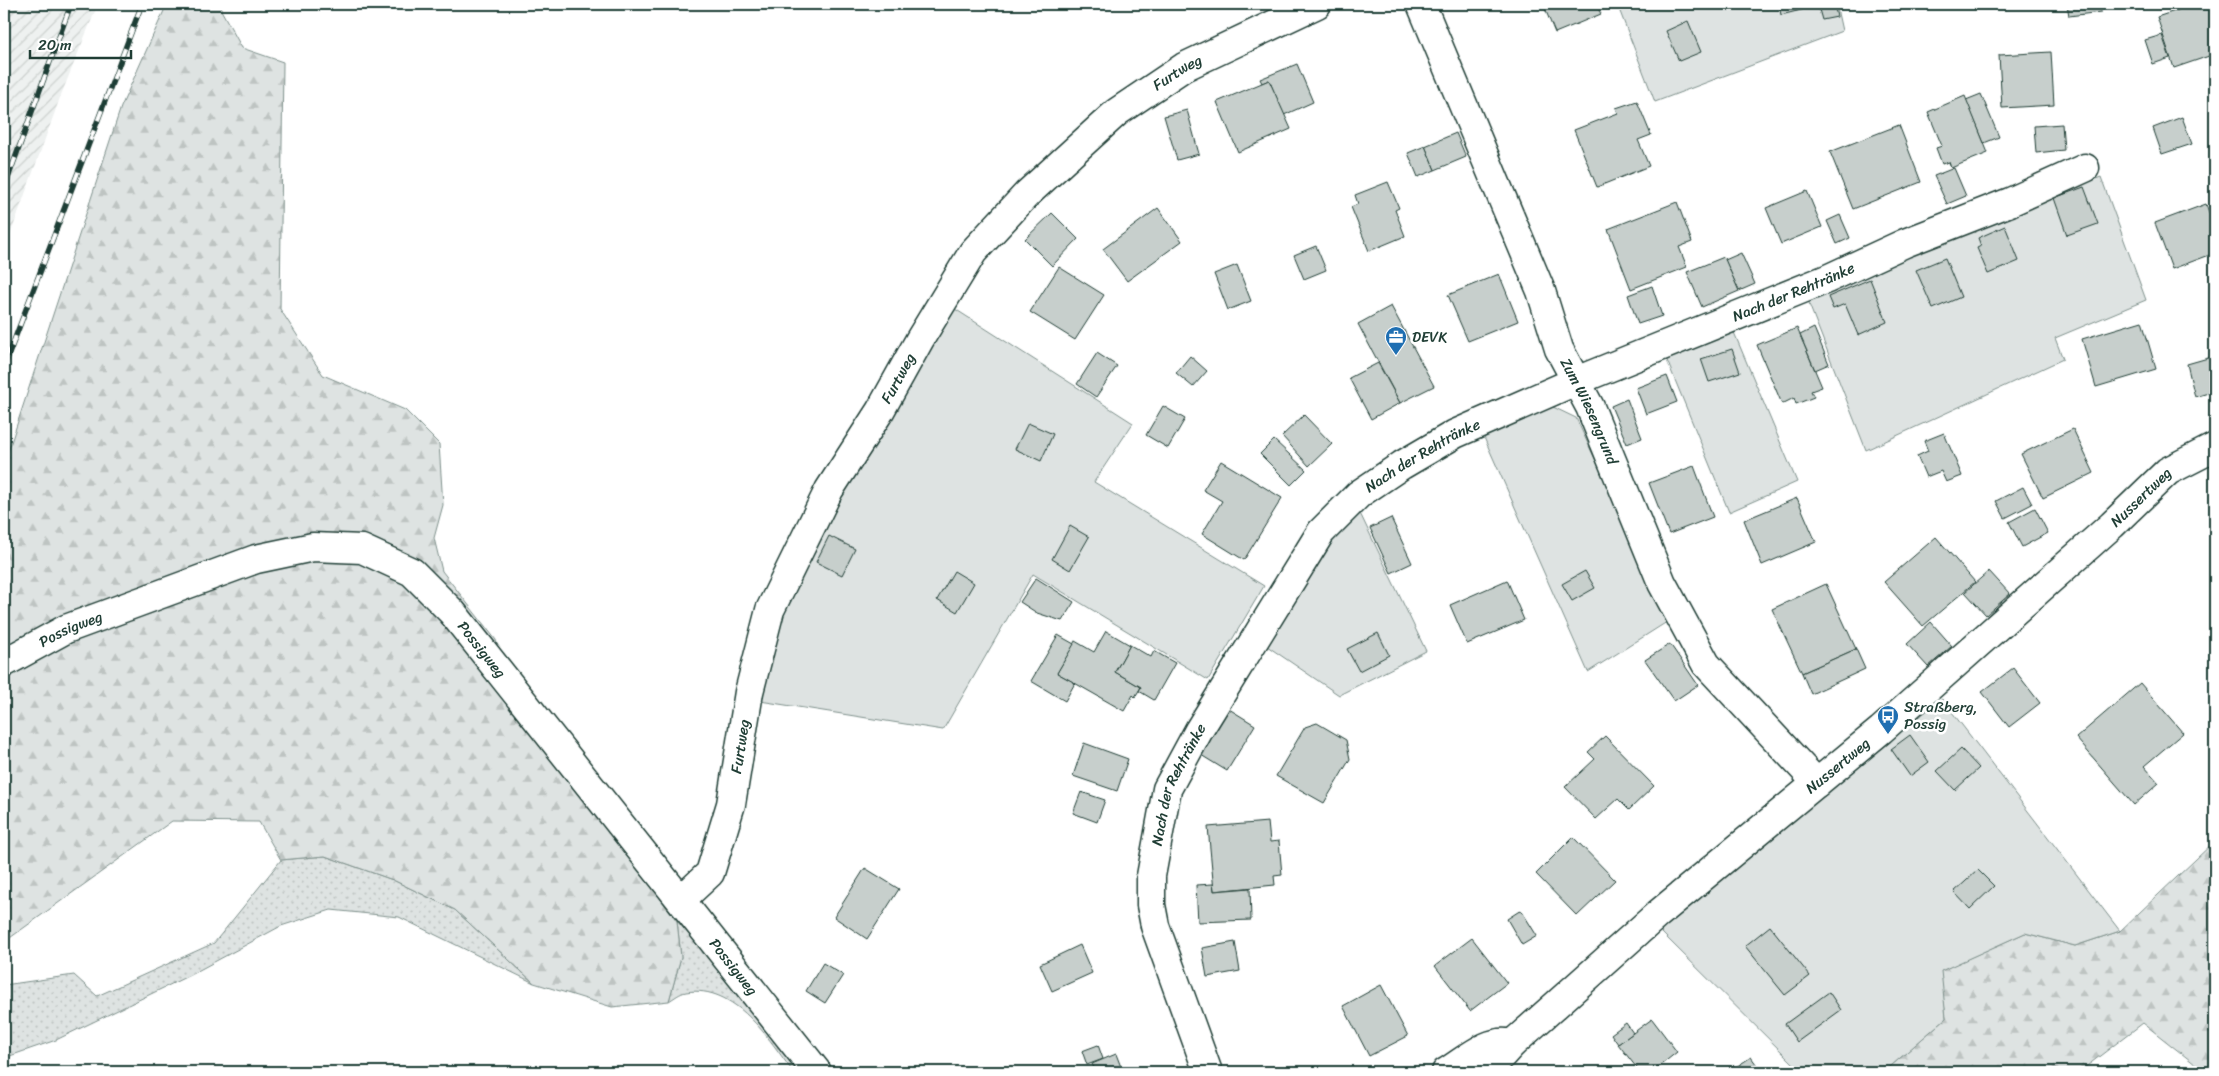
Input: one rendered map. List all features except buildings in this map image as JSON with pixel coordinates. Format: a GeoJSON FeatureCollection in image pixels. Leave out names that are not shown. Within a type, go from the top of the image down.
{"type":"FeatureCollection","features":[{"type":"Feature","properties":{"kind":"street","name":"Furtweg"},"geometry":{"type":"LineString","coordinates":[[681,900],[710,873],[731,804],[749,692],[770,610],[829,490],[880,411],[920,339],[973,252],[1027,194],[1117,112],[1184,67],[1317,4]]}},
{"type":"Feature","properties":{"kind":"street","name":"Zum Wiesengrund"},"geometry":{"type":"LineString","coordinates":[[1421,4],[1541,291],[1559,349],[1590,407],[1662,583],[1706,664],[1817,783]]}},
{"type":"Feature","properties":{"kind":"street","name":"Nach der Rehtränke"},"geometry":{"type":"LineString","coordinates":[[1208,1072],[1167,963],[1150,904],[1150,876],[1167,789],[1204,722],[1321,532],[1359,494],[1402,465],[1455,434],[1576,381],[1828,279],[1905,243],[2010,202],[2085,168]]}},
{"type":"Feature","properties":{"kind":"street","name":"Nussertweg"},"geometry":{"type":"LineString","coordinates":[[1487,1072],[1512,1044],[1658,914],[1896,717],[2112,525],[2168,471],[2215,447]]}},
{"type":"Feature","properties":{"kind":"street","name":"Possigweg"},"geometry":{"type":"LineString","coordinates":[[4,663],[66,629],[256,559],[314,547],[362,549],[412,572],[452,612],[817,1072]]}},
{"type":"Feature","properties":{"kind":"street"},"geometry":{"type":"LineString","coordinates":[[1446,1072],[1488,1046],[1503,1041],[1512,1044]]}},
{"type":"Feature","properties":{"kind":"shaded area"},"geometry":{"type":"Polygon","coordinates":[[[4,4],[98,4],[61,95],[4,252],[4,4]]]}},
{"type":"Feature","properties":{"kind":"green space"},"geometry":{"type":"Polygon","coordinates":[[[167,4],[222,4],[221,10],[242,48],[283,62],[280,309],[323,375],[405,410],[439,444],[443,505],[434,538],[442,571],[496,640],[509,696],[677,921],[681,957],[669,1001],[612,1007],[534,983],[455,910],[393,880],[325,856],[281,860],[259,822],[172,821],[7,940],[4,953],[4,464],[121,107],[167,4]]]}},
{"type":"Feature","properties":{"kind":"green space"},"geometry":{"type":"Polygon","coordinates":[[[1617,4],[1836,4],[1842,31],[1655,102],[1617,4]]]}},
{"type":"Feature","properties":{"kind":"green space"},"geometry":{"type":"Polygon","coordinates":[[[2101,177],[2146,300],[2055,338],[2063,359],[1866,450],[1807,299],[1964,230],[2101,177]]]}},
{"type":"Feature","properties":{"kind":"green space"},"geometry":{"type":"Polygon","coordinates":[[[955,309],[1133,423],[1094,482],[1264,586],[1208,680],[1033,574],[943,730],[760,701],[782,596],[955,309]]]}},
{"type":"Feature","properties":{"kind":"green space"},"geometry":{"type":"Polygon","coordinates":[[[1733,330],[1797,482],[1729,512],[1666,358],[1733,330]]]}},
{"type":"Feature","properties":{"kind":"green space"},"geometry":{"type":"Polygon","coordinates":[[[1551,406],[1576,418],[1670,620],[1588,672],[1482,433],[1551,406]]]}},
{"type":"Feature","properties":{"kind":"green space"},"geometry":{"type":"Polygon","coordinates":[[[1357,507],[1426,651],[1339,695],[1264,644],[1319,555],[1357,507]]]}},
{"type":"Feature","properties":{"kind":"green space"},"geometry":{"type":"Polygon","coordinates":[[[1942,699],[2120,931],[2075,946],[2025,933],[1941,971],[1946,1018],[1884,1072],[1802,1072],[1660,931],[1767,836],[1942,699]]]}},
{"type":"Feature","properties":{"kind":"green space"},"geometry":{"type":"Polygon","coordinates":[[[2215,841],[2215,1072],[2205,1072],[2143,1023],[2079,1072],[1884,1072],[1946,1018],[1940,971],[2025,933],[2075,946],[2120,931],[2215,841]]]}},
{"type":"Feature","properties":{"kind":"green space"},"geometry":{"type":"Polygon","coordinates":[[[325,856],[393,880],[455,910],[534,983],[399,917],[331,910],[281,926],[190,975],[56,1040],[4,1058],[4,985],[74,975],[97,996],[214,943],[281,860],[325,856]]]}},
{"type":"Feature","properties":{"kind":"green space"},"geometry":{"type":"Polygon","coordinates":[[[677,921],[773,1031],[803,1072],[793,1072],[762,1030],[735,1005],[720,996],[704,992],[686,992],[679,994],[669,1001],[681,957],[677,921]]]}},
{"type":"Feature","properties":{"kind":"railway"},"geometry":{"type":"LineString","coordinates":[[4,189],[71,4]]}},
{"type":"Feature","properties":{"kind":"railway"},"geometry":{"type":"LineString","coordinates":[[4,367],[142,4]]}},
{"type":"Feature","properties":{"kind":"place","name":"DEVK"},"geometry":{"type":"Point","coordinates":[1396,356]}},
{"type":"Feature","properties":{"kind":"place","name":"Straßberg, Possig"},"geometry":{"type":"Point","coordinates":[1888,735]}}]}
